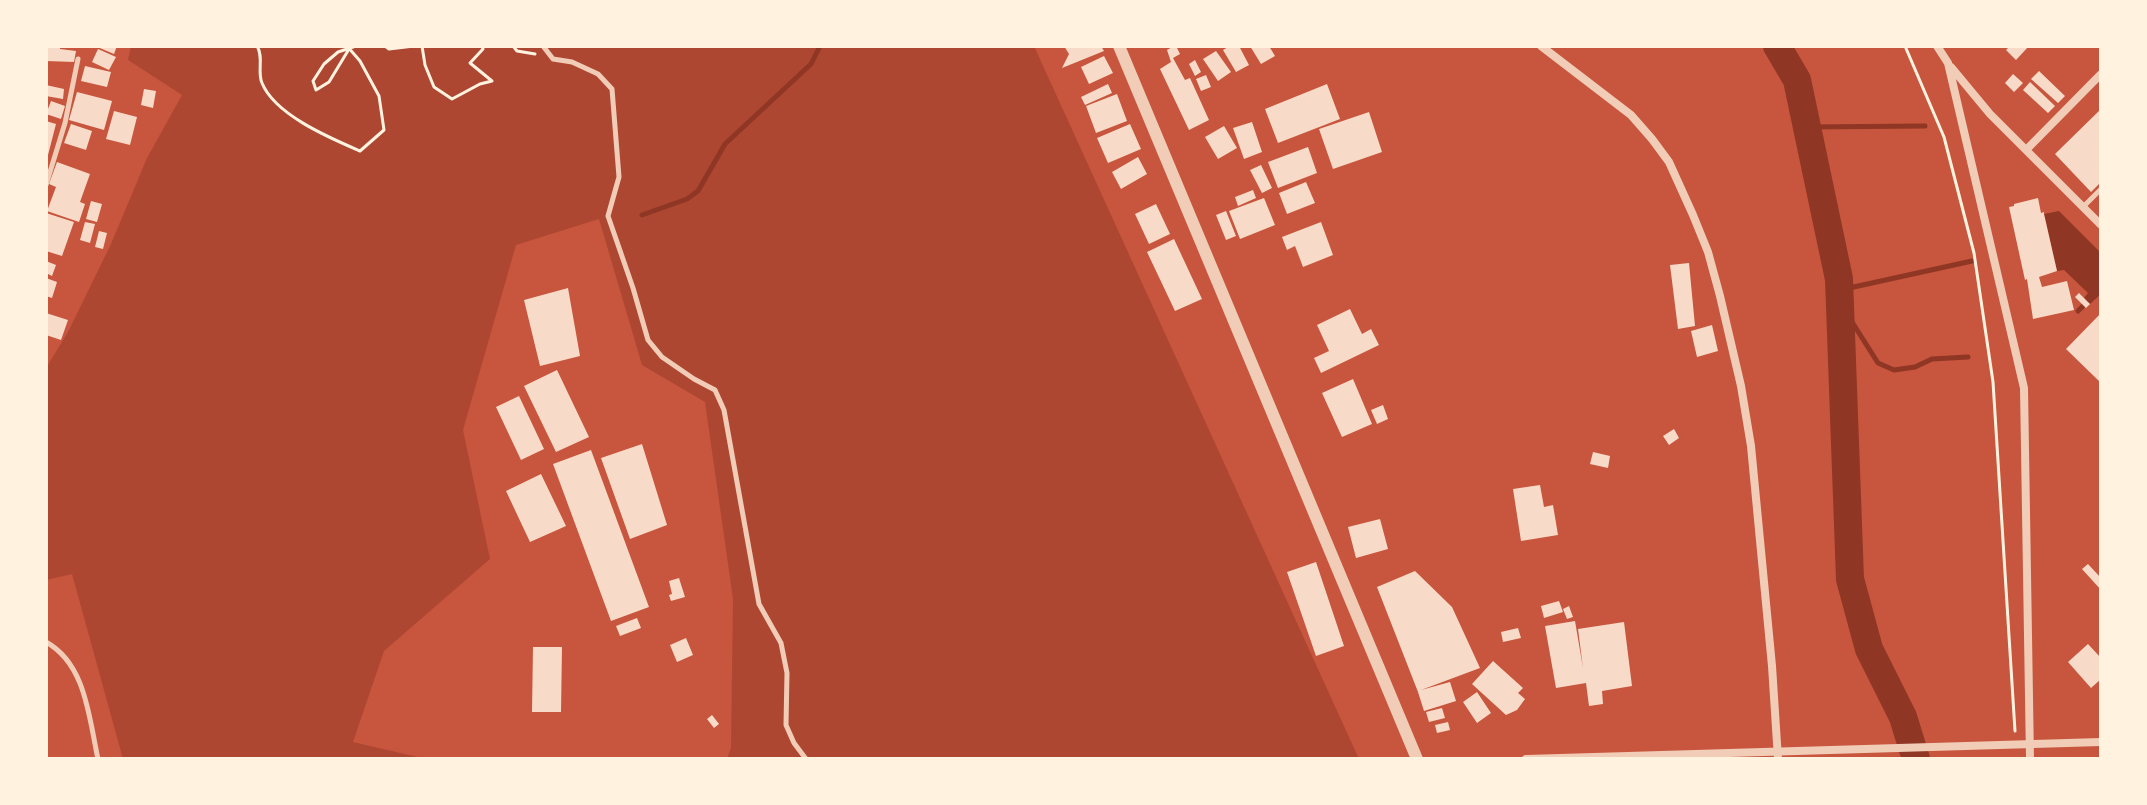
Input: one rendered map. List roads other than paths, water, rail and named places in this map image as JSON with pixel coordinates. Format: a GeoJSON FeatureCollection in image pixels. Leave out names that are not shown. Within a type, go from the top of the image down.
{"type":"FeatureCollection","features":[{"type":"Feature","properties":{"kind":"street"},"geometry":{"type":"LineString","coordinates":[[1119,46],[1417,759]]}},
{"type":"Feature","properties":{"kind":"street"},"geometry":{"type":"LineString","coordinates":[[1541,46],[1631,115],[1652,139],[1669,162],[1708,252],[1741,386],[1751,446],[1778,759]]}},
{"type":"Feature","properties":{"kind":"street"},"geometry":{"type":"LineString","coordinates":[[1937,46],[1990,114],[2101,225]]}},
{"type":"Feature","properties":{"kind":"street"},"geometry":{"type":"LineString","coordinates":[[1948,63],[2024,388],[2030,759]]}},
{"type":"Feature","properties":{"kind":"street"},"geometry":{"type":"LineString","coordinates":[[2026,150],[2101,74]]}},
{"type":"Feature","properties":{"kind":"street"},"geometry":{"type":"LineString","coordinates":[[1526,759],[2101,742]]}},
{"type":"Feature","properties":{"kind":"lane"},"geometry":{"type":"LineString","coordinates":[[543,46],[553,59],[572,62],[598,74],[612,89],[619,177],[608,216],[648,340],[662,357],[715,390],[724,410],[759,604],[781,643],[787,673],[786,725],[806,759]]}},
{"type":"Feature","properties":{"kind":"lane"},"geometry":{"type":"LineString","coordinates":[[46,185],[65,123],[78,59]]}},
{"type":"Feature","properties":{"kind":"lane"},"geometry":{"type":"LineString","coordinates":[[2083,207],[2101,189]]}},
{"type":"Feature","properties":{"kind":"lane"},"geometry":{"type":"LineString","coordinates":[[46,642],[60,650],[81,683],[98,759]]}},
{"type":"Feature","properties":{"kind":"waterway"},"geometry":{"type":"LineString","coordinates":[[642,215],[687,199],[698,191],[725,144],[811,64],[820,46]]}},
{"type":"Feature","properties":{"kind":"waterway"},"geometry":{"type":"LineString","coordinates":[[1777,46],[1797,80],[1839,279],[1850,579],[1869,649],[1903,717],[1916,759]]}},
{"type":"Feature","properties":{"kind":"waterway"},"geometry":{"type":"LineString","coordinates":[[1807,127],[1925,126]]}},
{"type":"Feature","properties":{"kind":"waterway"},"geometry":{"type":"LineString","coordinates":[[1840,290],[1972,261]]}},
{"type":"Feature","properties":{"kind":"waterway"},"geometry":{"type":"LineString","coordinates":[[1840,303],[1878,363],[1894,370],[1915,367],[1932,359],[1968,357]]}},
{"type":"Feature","properties":{"kind":"waterway"},"geometry":{"type":"LineString","coordinates":[[2078,311],[2086,303]]}}]}
